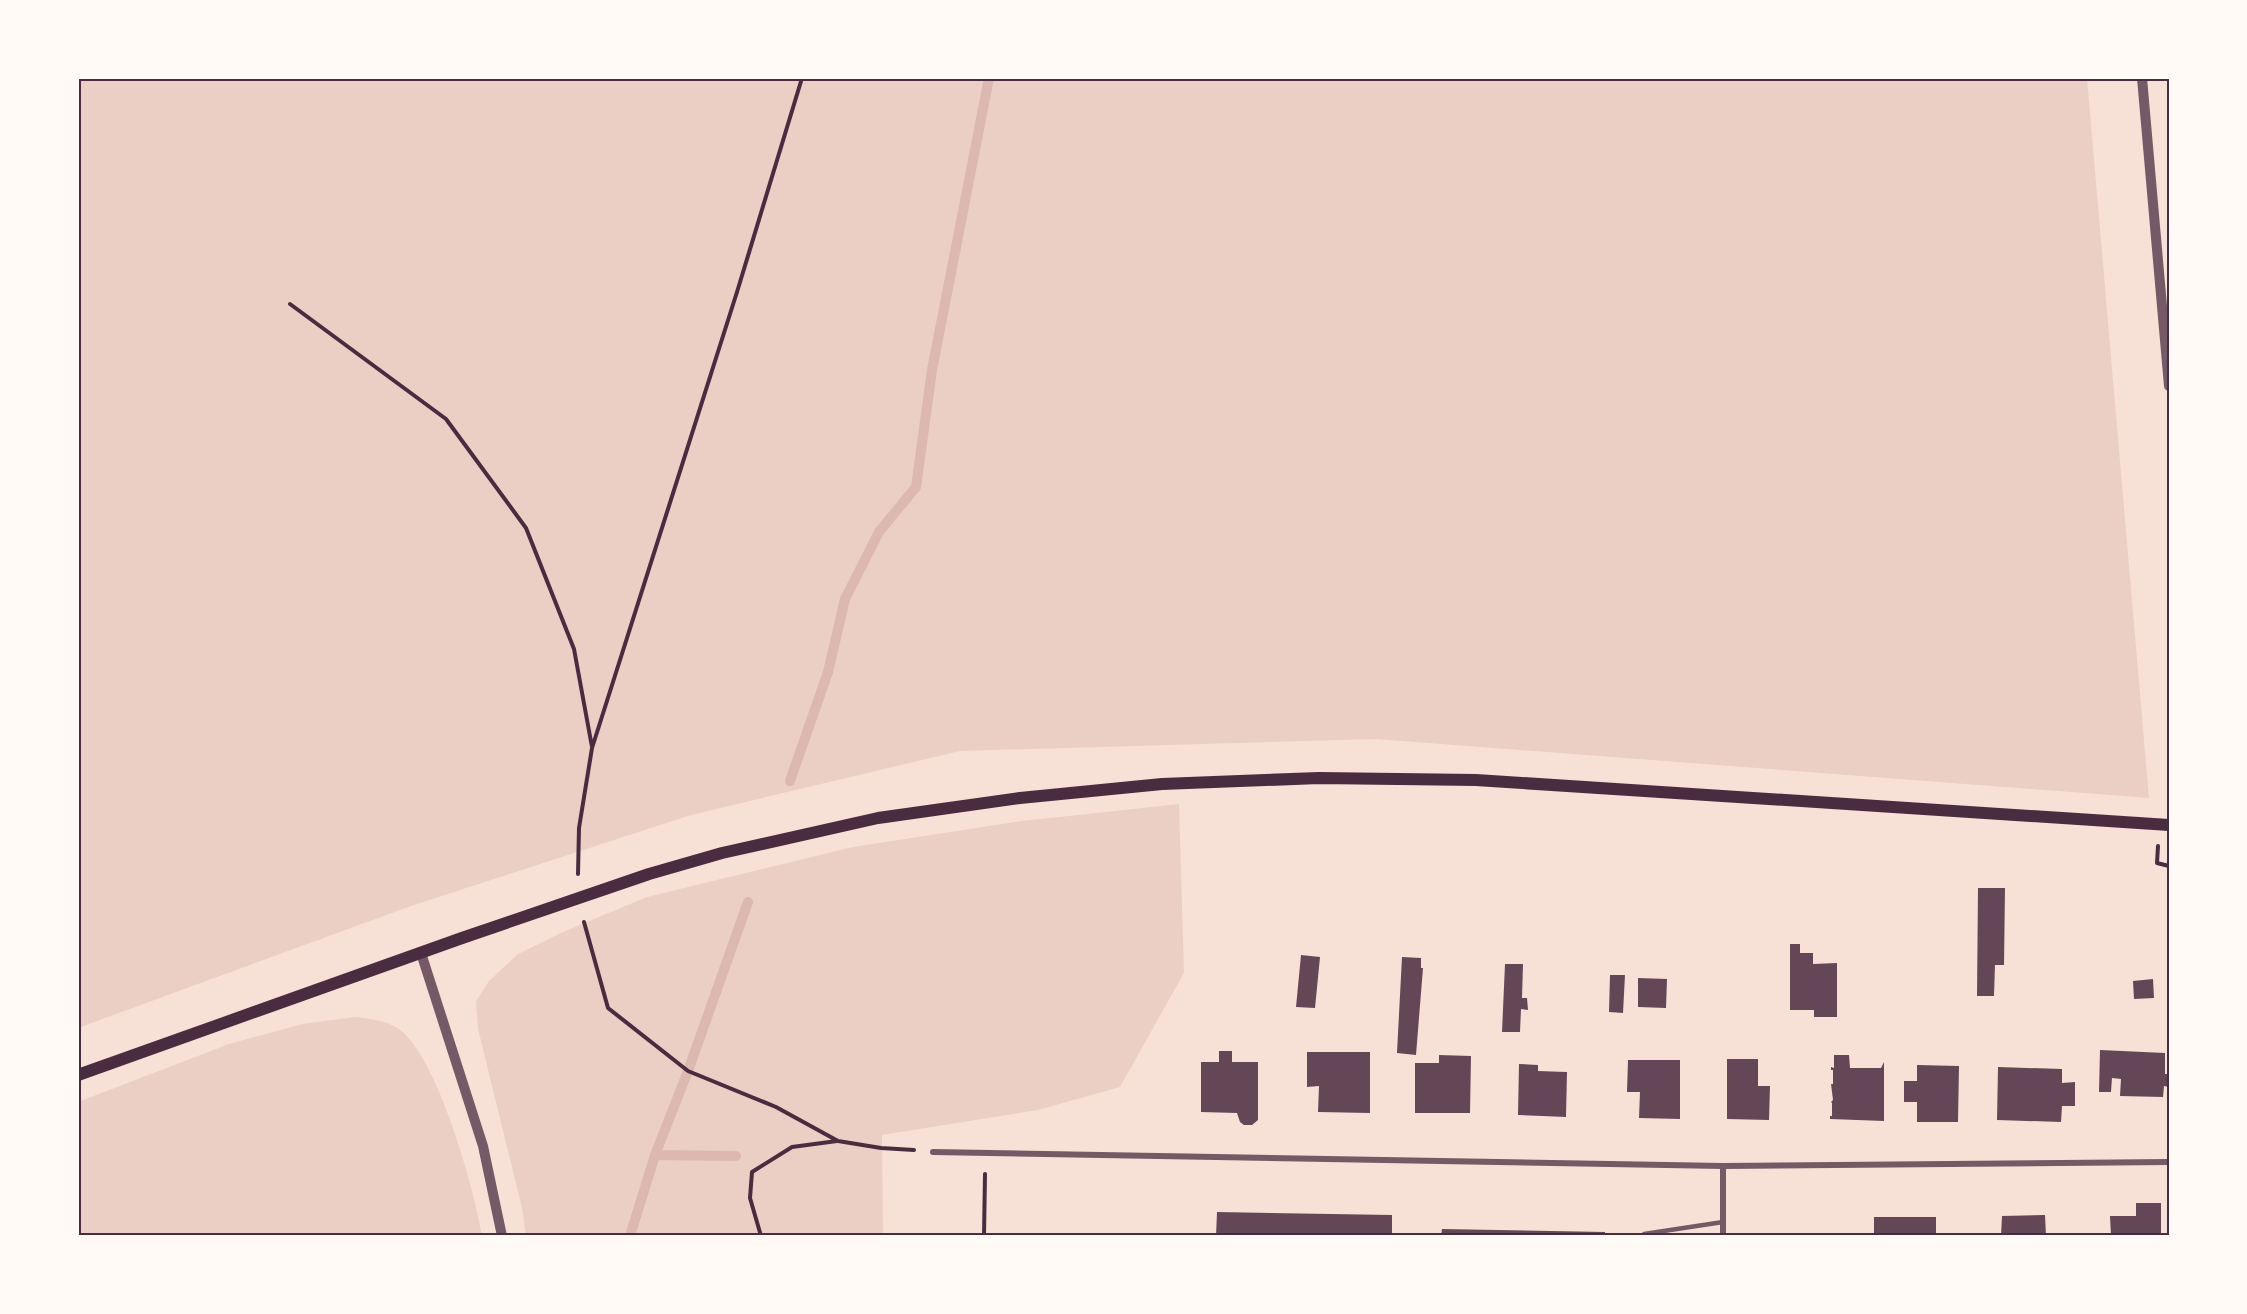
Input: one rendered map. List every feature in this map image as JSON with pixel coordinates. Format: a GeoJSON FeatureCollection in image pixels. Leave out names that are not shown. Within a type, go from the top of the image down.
{"type":"FeatureCollection","features":[{"type":"Feature","properties":{"kind":"main road"},"geometry":{"type":"LineString","coordinates":[[78,1075],[577,898],[722,853],[878,818],[1020,798],[1162,784],[1319,778],[1476,780],[2169,825]]}},
{"type":"Feature","properties":{"kind":"street"},"geometry":{"type":"LineString","coordinates":[[2142,78],[2169,386]]}},
{"type":"Feature","properties":{"kind":"street"},"geometry":{"type":"LineString","coordinates":[[422,953],[483,1146],[502,1236]]}},
{"type":"Feature","properties":{"kind":"street"},"geometry":{"type":"LineString","coordinates":[[933,1152],[1723,1166],[2169,1162]]}},
{"type":"Feature","properties":{"kind":"street"},"geometry":{"type":"LineString","coordinates":[[1723,1166],[1723,1236]]}},
{"type":"Feature","properties":{"kind":"lane"},"geometry":{"type":"LineString","coordinates":[[1644,1236],[1644,1234],[1723,1222]]}},
{"type":"Feature","properties":{"kind":"path"},"geometry":{"type":"LineString","coordinates":[[802,78],[737,292],[592,748],[579,828],[577,898],[608,1008],[688,1071],[776,1107],[838,1141]]}},
{"type":"Feature","properties":{"kind":"path"},"geometry":{"type":"LineString","coordinates":[[290,304],[446,420],[526,528],[574,649],[592,748]]}},
{"type":"Feature","properties":{"kind":"path"},"geometry":{"type":"LineString","coordinates":[[761,1236],[750,1198],[752,1172],[792,1147],[838,1141],[881,1148],[933,1152]]}},
{"type":"Feature","properties":{"kind":"path"},"geometry":{"type":"LineString","coordinates":[[984,1236],[986,1154]]}},
{"type":"Feature","properties":{"kind":"shaded area"},"geometry":{"type":"Polygon","coordinates":[[[78,78],[2087,78],[2149,798],[1376,739],[960,751],[691,815],[411,906],[78,1028],[78,78]]]}},
{"type":"Feature","properties":{"kind":"shaded area"},"geometry":{"type":"Polygon","coordinates":[[[1179,804],[1184,973],[1120,1087],[1038,1110],[882,1135],[883,1236],[526,1236],[522,1208],[478,1029],[476,1001],[489,981],[518,954],[563,932],[647,897],[853,847],[1022,821],[1179,804]]]}},
{"type":"Feature","properties":{"kind":"shaded area"},"geometry":{"type":"Polygon","coordinates":[[[355,1017],[383,1022],[399,1029],[413,1044],[427,1067],[463,1157],[482,1236],[78,1236],[78,1102],[229,1044],[302,1024],[355,1017]]]}},
{"type":"Feature","properties":{"kind":"building"},"geometry":{"type":"Polygon","coordinates":[[[1978,888],[2005,888],[2004,965],[1995,965],[1994,996],[1977,996],[1978,888]]]}},
{"type":"Feature","properties":{"kind":"building"},"geometry":{"type":"Polygon","coordinates":[[[1790,944],[1800,944],[1800,953],[1813,953],[1813,964],[1837,963],[1837,1017],[1814,1017],[1814,1010],[1790,1010],[1790,944]]]}},
{"type":"Feature","properties":{"kind":"building"},"geometry":{"type":"Polygon","coordinates":[[[1301,955],[1320,957],[1315,1008],[1296,1007],[1301,955]]]}},
{"type":"Feature","properties":{"kind":"building"},"geometry":{"type":"Polygon","coordinates":[[[1402,957],[1421,958],[1421,968],[1423,968],[1416,1055],[1397,1053],[1402,957]]]}},
{"type":"Feature","properties":{"kind":"building"},"geometry":{"type":"Polygon","coordinates":[[[1505,964],[1523,964],[1522,998],[1527,998],[1528,1010],[1521,1009],[1520,1032],[1502,1032],[1505,964]]]}},
{"type":"Feature","properties":{"kind":"building"},"geometry":{"type":"Polygon","coordinates":[[[1610,975],[1625,975],[1623,1013],[1609,1012],[1610,975]]]}},
{"type":"Feature","properties":{"kind":"building"},"geometry":{"type":"Polygon","coordinates":[[[1638,978],[1667,979],[1666,1008],[1638,1007],[1638,978]]]}},
{"type":"Feature","properties":{"kind":"building"},"geometry":{"type":"Polygon","coordinates":[[[2153,979],[2154,998],[2134,999],[2133,981],[2153,979]]]}},
{"type":"Feature","properties":{"kind":"building"},"geometry":{"type":"Polygon","coordinates":[[[2100,1050],[2165,1053],[2165,1074],[2169,1074],[2169,1087],[2164,1086],[2163,1097],[2120,1096],[2121,1079],[2112,1078],[2111,1092],[2099,1092],[2100,1050]]]}},
{"type":"Feature","properties":{"kind":"building"},"geometry":{"type":"Polygon","coordinates":[[[1219,1051],[1232,1051],[1232,1062],[1258,1062],[1258,1120],[1252,1125],[1244,1125],[1240,1122],[1237,1113],[1201,1112],[1201,1062],[1219,1062],[1219,1051]]]}},
{"type":"Feature","properties":{"kind":"building"},"geometry":{"type":"Polygon","coordinates":[[[1307,1052],[1370,1052],[1370,1113],[1318,1112],[1319,1086],[1307,1087],[1307,1052]]]}},
{"type":"Feature","properties":{"kind":"building"},"geometry":{"type":"Polygon","coordinates":[[[1439,1055],[1471,1056],[1470,1113],[1415,1113],[1415,1063],[1439,1063],[1439,1055]]]}},
{"type":"Feature","properties":{"kind":"building"},"geometry":{"type":"Polygon","coordinates":[[[1834,1055],[1849,1055],[1850,1068],[1881,1068],[1884,1062],[1884,1121],[1830,1119],[1833,1100],[1831,1084],[1833,1084],[1833,1070],[1831,1067],[1834,1068],[1834,1055]]]}},
{"type":"Feature","properties":{"kind":"building"},"geometry":{"type":"Polygon","coordinates":[[[1727,1059],[1758,1059],[1758,1086],[1770,1086],[1769,1120],[1727,1119],[1727,1059]]]}},
{"type":"Feature","properties":{"kind":"building"},"geometry":{"type":"Polygon","coordinates":[[[1628,1060],[1680,1060],[1680,1119],[1639,1118],[1640,1092],[1627,1092],[1628,1060]]]}},
{"type":"Feature","properties":{"kind":"building"},"geometry":{"type":"Polygon","coordinates":[[[1519,1064],[1538,1065],[1538,1071],[1567,1072],[1566,1117],[1518,1115],[1519,1064]]]}},
{"type":"Feature","properties":{"kind":"building"},"geometry":{"type":"Polygon","coordinates":[[[1917,1065],[1959,1066],[1958,1122],[1917,1122],[1917,1102],[1904,1102],[1904,1081],[1917,1081],[1917,1065]]]}},
{"type":"Feature","properties":{"kind":"building"},"geometry":{"type":"Polygon","coordinates":[[[1998,1067],[2062,1069],[2062,1083],[2075,1082],[2075,1106],[2062,1106],[2061,1122],[1997,1120],[1998,1067]]]}},
{"type":"Feature","properties":{"kind":"building"},"geometry":{"type":"Polygon","coordinates":[[[2136,1203],[2161,1203],[2161,1236],[2111,1236],[2110,1216],[2136,1216],[2136,1203]]]}},
{"type":"Feature","properties":{"kind":"building"},"geometry":{"type":"Polygon","coordinates":[[[1217,1212],[1392,1215],[1392,1236],[1216,1236],[1217,1212]]]}},
{"type":"Feature","properties":{"kind":"building"},"geometry":{"type":"Polygon","coordinates":[[[2045,1215],[2046,1236],[2001,1236],[2002,1216],[2045,1215]]]}},
{"type":"Feature","properties":{"kind":"building"},"geometry":{"type":"Polygon","coordinates":[[[1874,1217],[1936,1217],[1936,1236],[1874,1236],[1874,1217]]]}},
{"type":"Feature","properties":{"kind":"building"},"geometry":{"type":"Polygon","coordinates":[[[1442,1229],[1605,1232],[1605,1236],[1441,1236],[1442,1229]]]}},
{"type":"Feature","properties":{"kind":"waterway"},"geometry":{"type":"LineString","coordinates":[[790,781],[828,672],[845,599],[879,532],[916,487],[932,370],[989,78]]}},
{"type":"Feature","properties":{"kind":"waterway"},"geometry":{"type":"LineString","coordinates":[[630,1236],[655,1155],[688,1071],[748,902]]}},
{"type":"Feature","properties":{"kind":"waterway"},"geometry":{"type":"LineString","coordinates":[[655,1155],[736,1156]]}}]}
